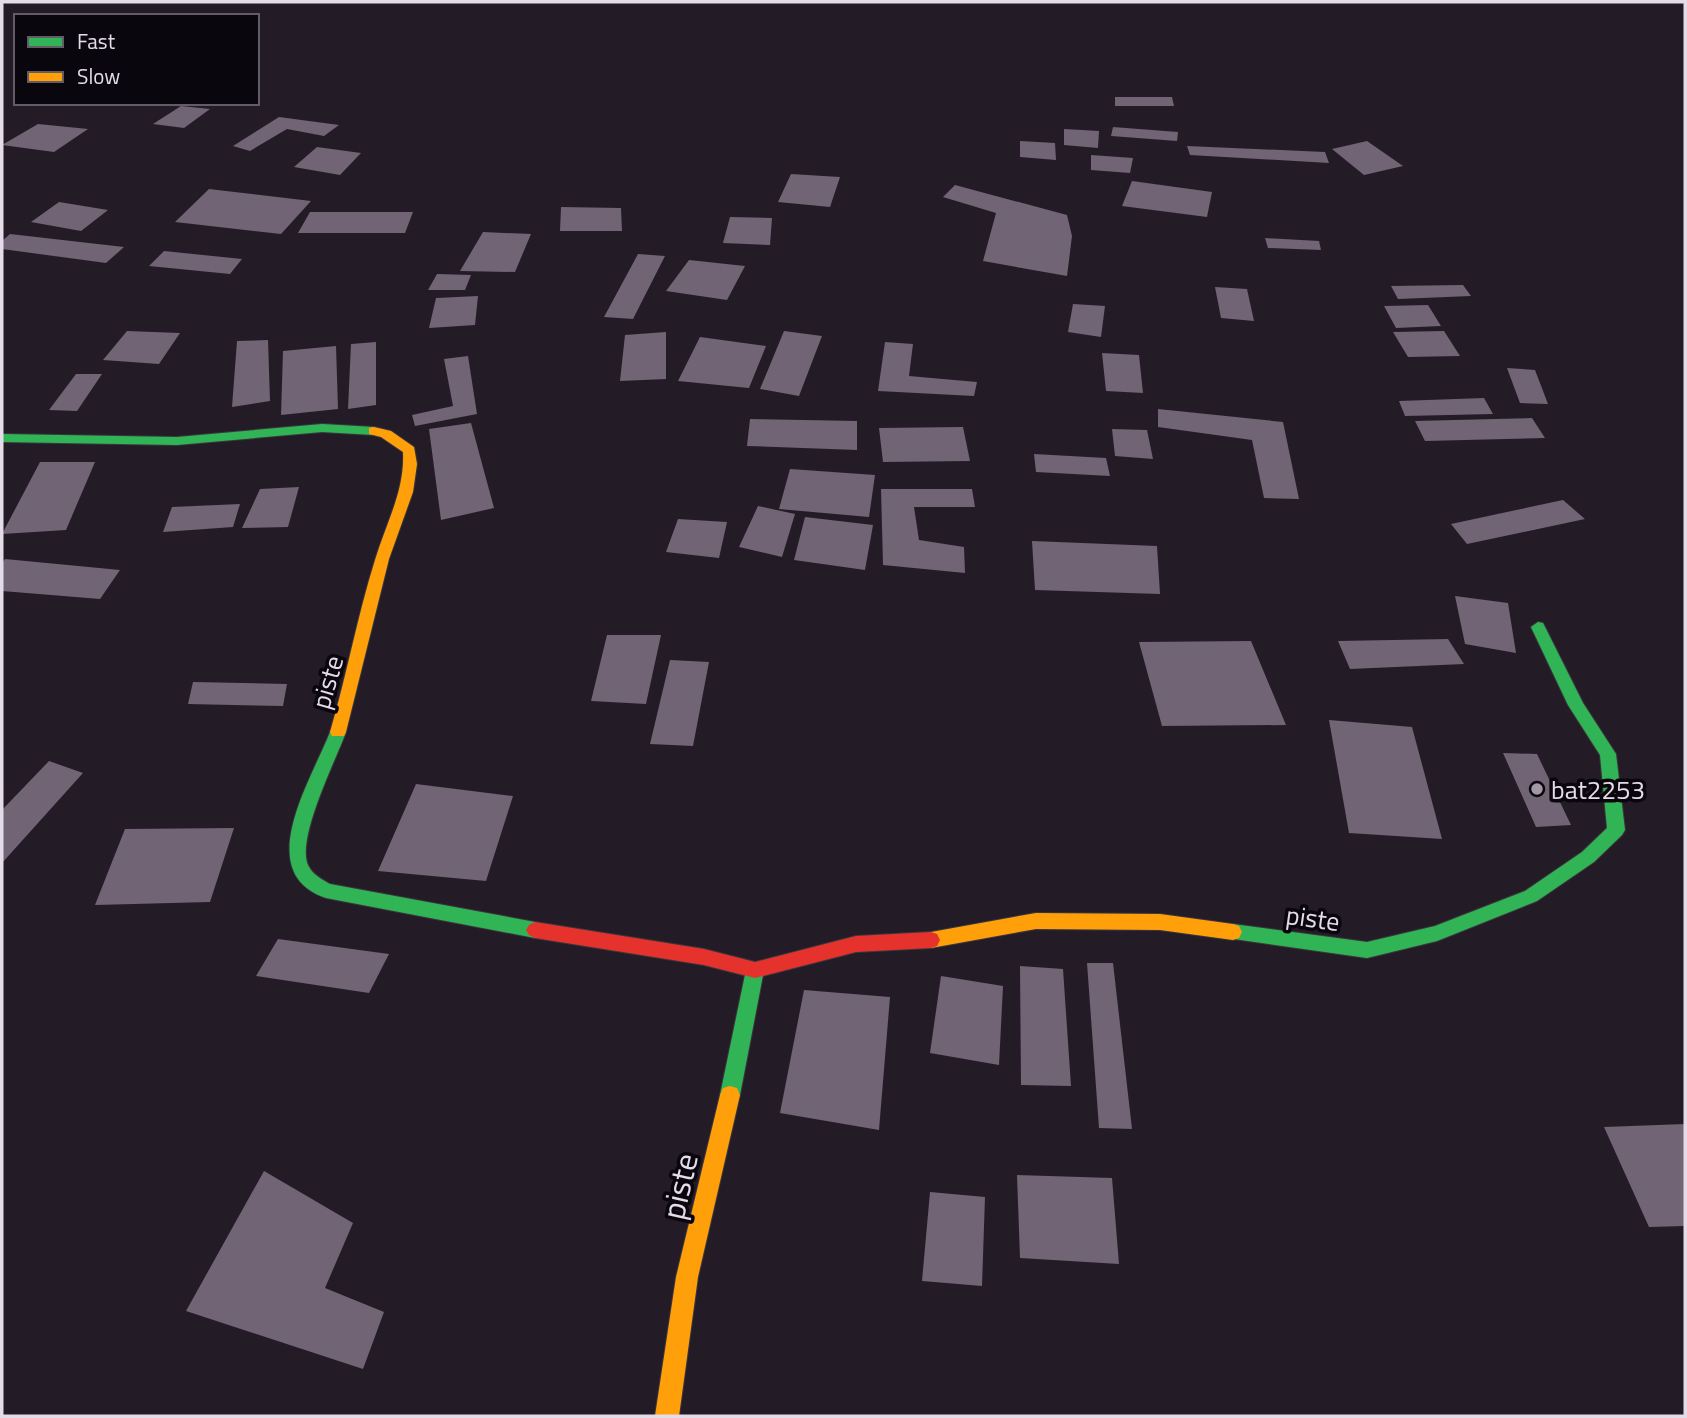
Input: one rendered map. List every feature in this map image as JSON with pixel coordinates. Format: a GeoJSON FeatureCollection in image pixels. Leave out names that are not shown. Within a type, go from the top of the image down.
{"type":"FeatureCollection","features":[{"type":"Feature","properties":{"kind":"street","name":"piste"},"geometry":{"type":"LineString","coordinates":[[2,438],[177,441],[364,428],[393,439],[409,450],[412,470],[382,560],[357,673],[300,837],[297,849],[299,869],[311,882],[326,891],[585,939],[704,957],[755,970],[856,944],[920,942],[1036,921],[1160,922],[1367,950],[1437,933],[1531,896],[1588,857],[1616,830],[1608,754],[1576,705],[1538,627]]}},
{"type":"Feature","properties":{"kind":"street","name":"piste"},"geometry":{"type":"LineString","coordinates":[[667,1416],[676,1339],[688,1273],[748,1016],[755,970]]}},
{"type":"Feature","properties":{"kind":"building"},"geometry":{"type":"Polygon","coordinates":[[[1115,97],[1172,97],[1174,106],[1115,106],[1115,97]]]}},
{"type":"Feature","properties":{"kind":"building"},"geometry":{"type":"Polygon","coordinates":[[[181,106],[210,109],[184,128],[153,124],[181,106]]]}},
{"type":"Feature","properties":{"kind":"building"},"geometry":{"type":"Polygon","coordinates":[[[279,117],[339,125],[324,136],[287,129],[250,151],[233,146],[279,117]]]}},
{"type":"Feature","properties":{"kind":"building"},"geometry":{"type":"Polygon","coordinates":[[[38,124],[88,129],[54,152],[2,145],[38,124]]]}},
{"type":"Feature","properties":{"kind":"building"},"geometry":{"type":"Polygon","coordinates":[[[1113,127],[1178,132],[1177,141],[1111,136],[1113,127]]]}},
{"type":"Feature","properties":{"kind":"building"},"geometry":{"type":"Polygon","coordinates":[[[1064,129],[1099,131],[1098,148],[1064,145],[1064,129]]]}},
{"type":"Feature","properties":{"kind":"building"},"geometry":{"type":"Polygon","coordinates":[[[1020,141],[1055,143],[1056,160],[1020,157],[1020,141]]]}},
{"type":"Feature","properties":{"kind":"building"},"geometry":{"type":"Polygon","coordinates":[[[1367,141],[1403,166],[1364,175],[1332,149],[1367,141]]]}},
{"type":"Feature","properties":{"kind":"building"},"geometry":{"type":"Polygon","coordinates":[[[1187,146],[1325,152],[1329,163],[1190,155],[1187,146]]]}},
{"type":"Feature","properties":{"kind":"building"},"geometry":{"type":"Polygon","coordinates":[[[317,147],[361,153],[340,175],[294,167],[317,147]]]}},
{"type":"Feature","properties":{"kind":"building"},"geometry":{"type":"Polygon","coordinates":[[[1091,155],[1133,158],[1130,173],[1091,170],[1091,155]]]}},
{"type":"Feature","properties":{"kind":"building"},"geometry":{"type":"Polygon","coordinates":[[[791,174],[840,177],[830,207],[778,202],[791,174]]]}},
{"type":"Feature","properties":{"kind":"building"},"geometry":{"type":"Polygon","coordinates":[[[1132,181],[1212,192],[1207,217],[1122,206],[1132,181]]]}},
{"type":"Feature","properties":{"kind":"building"},"geometry":{"type":"Polygon","coordinates":[[[955,185],[1067,215],[1072,236],[1067,276],[983,261],[996,213],[943,197],[955,185]]]}},
{"type":"Feature","properties":{"kind":"building"},"geometry":{"type":"Polygon","coordinates":[[[209,189],[311,201],[281,234],[175,222],[209,189]]]}},
{"type":"Feature","properties":{"kind":"building"},"geometry":{"type":"Polygon","coordinates":[[[59,202],[108,210],[81,231],[31,222],[59,202]]]}},
{"type":"Feature","properties":{"kind":"building"},"geometry":{"type":"Polygon","coordinates":[[[561,207],[621,208],[622,231],[560,231],[561,207]]]}},
{"type":"Feature","properties":{"kind":"building"},"geometry":{"type":"Polygon","coordinates":[[[310,212],[413,212],[405,233],[298,233],[310,212]]]}},
{"type":"Feature","properties":{"kind":"building"},"geometry":{"type":"Polygon","coordinates":[[[730,217],[772,218],[770,245],[723,243],[730,217]]]}},
{"type":"Feature","properties":{"kind":"building"},"geometry":{"type":"Polygon","coordinates":[[[483,232],[531,234],[515,272],[460,271],[483,232]]]}},
{"type":"Feature","properties":{"kind":"building"},"geometry":{"type":"Polygon","coordinates":[[[10,234],[124,247],[106,263],[2,249],[2,241],[10,234]]]}},
{"type":"Feature","properties":{"kind":"building"},"geometry":{"type":"Polygon","coordinates":[[[1265,238],[1319,241],[1321,250],[1268,248],[1265,238]]]}},
{"type":"Feature","properties":{"kind":"building"},"geometry":{"type":"Polygon","coordinates":[[[164,251],[242,259],[230,274],[149,266],[164,251]]]}},
{"type":"Feature","properties":{"kind":"building"},"geometry":{"type":"Polygon","coordinates":[[[638,254],[665,256],[633,319],[604,317],[638,254]]]}},
{"type":"Feature","properties":{"kind":"building"},"geometry":{"type":"Polygon","coordinates":[[[689,260],[745,266],[727,300],[666,291],[689,260]]]}},
{"type":"Feature","properties":{"kind":"building"},"geometry":{"type":"Polygon","coordinates":[[[437,274],[471,275],[465,290],[428,290],[437,274]]]}},
{"type":"Feature","properties":{"kind":"building"},"geometry":{"type":"Polygon","coordinates":[[[1463,285],[1471,296],[1398,299],[1391,286],[1463,285]]]}},
{"type":"Feature","properties":{"kind":"building"},"geometry":{"type":"Polygon","coordinates":[[[1215,287],[1247,289],[1254,321],[1221,318],[1215,287]]]}},
{"type":"Feature","properties":{"kind":"building"},"geometry":{"type":"Polygon","coordinates":[[[478,296],[475,325],[429,328],[436,298],[478,296]]]}},
{"type":"Feature","properties":{"kind":"building"},"geometry":{"type":"Polygon","coordinates":[[[1073,304],[1105,306],[1101,337],[1068,332],[1073,304]]]}},
{"type":"Feature","properties":{"kind":"building"},"geometry":{"type":"Polygon","coordinates":[[[1428,305],[1441,326],[1396,328],[1384,306],[1428,305]]]}},
{"type":"Feature","properties":{"kind":"building"},"geometry":{"type":"Polygon","coordinates":[[[127,331],[180,333],[159,364],[103,360],[127,331]]]}},
{"type":"Feature","properties":{"kind":"building"},"geometry":{"type":"Polygon","coordinates":[[[784,331],[822,336],[799,396],[760,389],[784,331]]]}},
{"type":"Feature","properties":{"kind":"building"},"geometry":{"type":"Polygon","coordinates":[[[1444,331],[1460,356],[1408,357],[1393,332],[1444,331]]]}},
{"type":"Feature","properties":{"kind":"building"},"geometry":{"type":"Polygon","coordinates":[[[666,332],[666,379],[620,381],[625,335],[666,332]]]}},
{"type":"Feature","properties":{"kind":"building"},"geometry":{"type":"Polygon","coordinates":[[[700,337],[766,346],[749,388],[678,381],[700,337]]]}},
{"type":"Feature","properties":{"kind":"building"},"geometry":{"type":"Polygon","coordinates":[[[268,340],[270,401],[232,407],[237,341],[268,340]]]}},
{"type":"Feature","properties":{"kind":"building"},"geometry":{"type":"Polygon","coordinates":[[[376,342],[376,405],[348,409],[351,344],[376,342]]]}},
{"type":"Feature","properties":{"kind":"building"},"geometry":{"type":"Polygon","coordinates":[[[885,342],[913,344],[909,376],[977,382],[974,396],[878,391],[885,342]]]}},
{"type":"Feature","properties":{"kind":"building"},"geometry":{"type":"Polygon","coordinates":[[[336,346],[338,409],[281,415],[283,351],[336,346]]]}},
{"type":"Feature","properties":{"kind":"building"},"geometry":{"type":"Polygon","coordinates":[[[1102,353],[1139,355],[1143,393],[1106,391],[1102,353]]]}},
{"type":"Feature","properties":{"kind":"building"},"geometry":{"type":"Polygon","coordinates":[[[468,356],[477,414],[415,426],[412,415],[453,406],[444,359],[468,356]]]}},
{"type":"Feature","properties":{"kind":"building"},"geometry":{"type":"Polygon","coordinates":[[[1507,368],[1535,370],[1548,404],[1520,403],[1507,368]]]}},
{"type":"Feature","properties":{"kind":"building"},"geometry":{"type":"Polygon","coordinates":[[[76,374],[102,374],[77,411],[49,410],[76,374]]]}},
{"type":"Feature","properties":{"kind":"building"},"geometry":{"type":"Polygon","coordinates":[[[1484,398],[1493,414],[1405,416],[1399,401],[1484,398]]]}},
{"type":"Feature","properties":{"kind":"building"},"geometry":{"type":"Polygon","coordinates":[[[1158,409],[1283,422],[1299,499],[1264,498],[1252,440],[1158,427],[1158,409]]]}},
{"type":"Feature","properties":{"kind":"building"},"geometry":{"type":"Polygon","coordinates":[[[1532,418],[1545,438],[1425,441],[1415,421],[1532,418]]]}},
{"type":"Feature","properties":{"kind":"building"},"geometry":{"type":"Polygon","coordinates":[[[750,419],[857,421],[857,450],[747,446],[750,419]]]}},
{"type":"Feature","properties":{"kind":"building"},"geometry":{"type":"Polygon","coordinates":[[[471,423],[494,508],[441,520],[429,429],[471,423]]]}},
{"type":"Feature","properties":{"kind":"building"},"geometry":{"type":"Polygon","coordinates":[[[963,427],[970,461],[883,462],[879,428],[963,427]]]}},
{"type":"Feature","properties":{"kind":"building"},"geometry":{"type":"Polygon","coordinates":[[[1112,429],[1147,430],[1153,459],[1115,456],[1112,429]]]}},
{"type":"Feature","properties":{"kind":"building"},"geometry":{"type":"Polygon","coordinates":[[[1034,454],[1106,458],[1110,476],[1036,472],[1034,454]]]}},
{"type":"Feature","properties":{"kind":"building"},"geometry":{"type":"Polygon","coordinates":[[[40,462],[95,462],[66,530],[2,534],[40,462]]]}},
{"type":"Feature","properties":{"kind":"building"},"geometry":{"type":"Polygon","coordinates":[[[790,469],[875,475],[869,517],[779,509],[790,469]]]}},
{"type":"Feature","properties":{"kind":"building"},"geometry":{"type":"Polygon","coordinates":[[[299,487],[288,527],[242,528],[260,489],[299,487]]]}},
{"type":"Feature","properties":{"kind":"building"},"geometry":{"type":"Polygon","coordinates":[[[881,489],[972,489],[975,507],[914,507],[919,540],[964,547],[965,573],[883,565],[881,489]]]}},
{"type":"Feature","properties":{"kind":"building"},"geometry":{"type":"Polygon","coordinates":[[[1563,500],[1585,519],[1467,544],[1451,524],[1563,500]]]}},
{"type":"Feature","properties":{"kind":"building"},"geometry":{"type":"Polygon","coordinates":[[[240,504],[233,527],[163,532],[172,507],[240,504]]]}},
{"type":"Feature","properties":{"kind":"building"},"geometry":{"type":"Polygon","coordinates":[[[758,506],[795,514],[782,557],[739,547],[758,506]]]}},
{"type":"Feature","properties":{"kind":"building"},"geometry":{"type":"Polygon","coordinates":[[[805,517],[873,525],[865,570],[794,560],[805,517]]]}},
{"type":"Feature","properties":{"kind":"building"},"geometry":{"type":"Polygon","coordinates":[[[678,519],[727,522],[719,558],[666,552],[678,519]]]}},
{"type":"Feature","properties":{"kind":"building"},"geometry":{"type":"Polygon","coordinates":[[[1032,541],[1157,546],[1160,594],[1035,590],[1032,541]]]}},
{"type":"Feature","properties":{"kind":"building"},"geometry":{"type":"Polygon","coordinates":[[[5,559],[120,570],[100,599],[2,591],[2,563],[5,559]]]}},
{"type":"Feature","properties":{"kind":"building"},"geometry":{"type":"Polygon","coordinates":[[[1455,596],[1508,603],[1516,653],[1465,644],[1455,596]]]}},
{"type":"Feature","properties":{"kind":"building"},"geometry":{"type":"Polygon","coordinates":[[[607,635],[661,635],[646,704],[591,701],[607,635]]]}},
{"type":"Feature","properties":{"kind":"building"},"geometry":{"type":"Polygon","coordinates":[[[1448,639],[1464,664],[1350,669],[1338,641],[1448,639]]]}},
{"type":"Feature","properties":{"kind":"building"},"geometry":{"type":"Polygon","coordinates":[[[1251,641],[1286,725],[1162,726],[1139,642],[1251,641]]]}},
{"type":"Feature","properties":{"kind":"building"},"geometry":{"type":"Polygon","coordinates":[[[670,660],[709,662],[693,746],[650,744],[670,660]]]}},
{"type":"Feature","properties":{"kind":"building"},"geometry":{"type":"Polygon","coordinates":[[[193,682],[287,684],[283,706],[188,704],[193,682]]]}},
{"type":"Feature","properties":{"kind":"building"},"geometry":{"type":"Polygon","coordinates":[[[1329,720],[1412,727],[1442,839],[1349,833],[1329,720]]]}},
{"type":"Feature","properties":{"kind":"building","name":"bat2253"},"geometry":{"type":"Polygon","coordinates":[[[1503,753],[1537,754],[1571,825],[1536,827],[1503,753]]]}},
{"type":"Feature","properties":{"kind":"building"},"geometry":{"type":"Polygon","coordinates":[[[49,761],[83,773],[2,863],[2,810],[49,761]]]}},
{"type":"Feature","properties":{"kind":"building"},"geometry":{"type":"Polygon","coordinates":[[[416,784],[513,796],[486,881],[378,871],[416,784]]]}},
{"type":"Feature","properties":{"kind":"building"},"geometry":{"type":"Polygon","coordinates":[[[234,828],[210,902],[95,905],[125,829],[234,828]]]}},
{"type":"Feature","properties":{"kind":"building"},"geometry":{"type":"Polygon","coordinates":[[[278,939],[389,954],[369,993],[256,976],[278,939]]]}},
{"type":"Feature","properties":{"kind":"building"},"geometry":{"type":"Polygon","coordinates":[[[1087,963],[1113,963],[1132,1129],[1099,1128],[1087,963]]]}},
{"type":"Feature","properties":{"kind":"building"},"geometry":{"type":"Polygon","coordinates":[[[1020,966],[1063,969],[1071,1086],[1021,1085],[1020,966]]]}},
{"type":"Feature","properties":{"kind":"building"},"geometry":{"type":"Polygon","coordinates":[[[941,976],[1003,986],[999,1065],[930,1053],[941,976]]]}},
{"type":"Feature","properties":{"kind":"building"},"geometry":{"type":"Polygon","coordinates":[[[804,990],[890,997],[879,1130],[780,1113],[804,990]]]}},
{"type":"Feature","properties":{"kind":"building"},"geometry":{"type":"Polygon","coordinates":[[[1685,1124],[1685,1226],[1649,1227],[1604,1127],[1685,1124]]]}},
{"type":"Feature","properties":{"kind":"building"},"geometry":{"type":"Polygon","coordinates":[[[264,1171],[353,1223],[325,1288],[384,1312],[363,1369],[186,1311],[264,1171]]]}},
{"type":"Feature","properties":{"kind":"building"},"geometry":{"type":"Polygon","coordinates":[[[1017,1175],[1112,1178],[1119,1264],[1020,1258],[1017,1175]]]}},
{"type":"Feature","properties":{"kind":"building"},"geometry":{"type":"Polygon","coordinates":[[[930,1192],[985,1197],[982,1286],[922,1281],[930,1192]]]}},
{"type":"Feature","properties":{"kind":"traffic: fast"},"geometry":{"type":"LineString","coordinates":[[2,438],[177,441],[322,428],[374,431]]}},
{"type":"Feature","properties":{"kind":"traffic: fast"},"geometry":{"type":"LineString","coordinates":[[1233,932],[1367,950],[1437,933],[1531,896],[1588,857],[1616,830],[1608,754],[1576,705],[1538,627]]}},
{"type":"Feature","properties":{"kind":"traffic: fast"},"geometry":{"type":"LineString","coordinates":[[338,732],[302,823],[297,858],[306,877],[326,891],[535,930]]}},
{"type":"Feature","properties":{"kind":"traffic: fast"},"geometry":{"type":"LineString","coordinates":[[730,1095],[755,970]]}},
{"type":"Feature","properties":{"kind":"traffic: slow"},"geometry":{"type":"LineString","coordinates":[[338,732],[382,559],[409,478],[409,450],[386,434],[374,431]]}},
{"type":"Feature","properties":{"kind":"traffic: slow"},"geometry":{"type":"LineString","coordinates":[[931,940],[1036,921],[1160,922],[1233,932]]}},
{"type":"Feature","properties":{"kind":"traffic: slow"},"geometry":{"type":"LineString","coordinates":[[667,1416],[687,1277],[730,1095]]}},
{"type":"Feature","properties":{"kind":"traffic: jam"},"geometry":{"type":"LineString","coordinates":[[535,930],[704,957],[755,970],[856,944],[931,940]]}},
{"type":"Feature","properties":{"kind":"place","name":"bat2253"},"geometry":{"type":"Point","coordinates":[1537,789]}}]}
